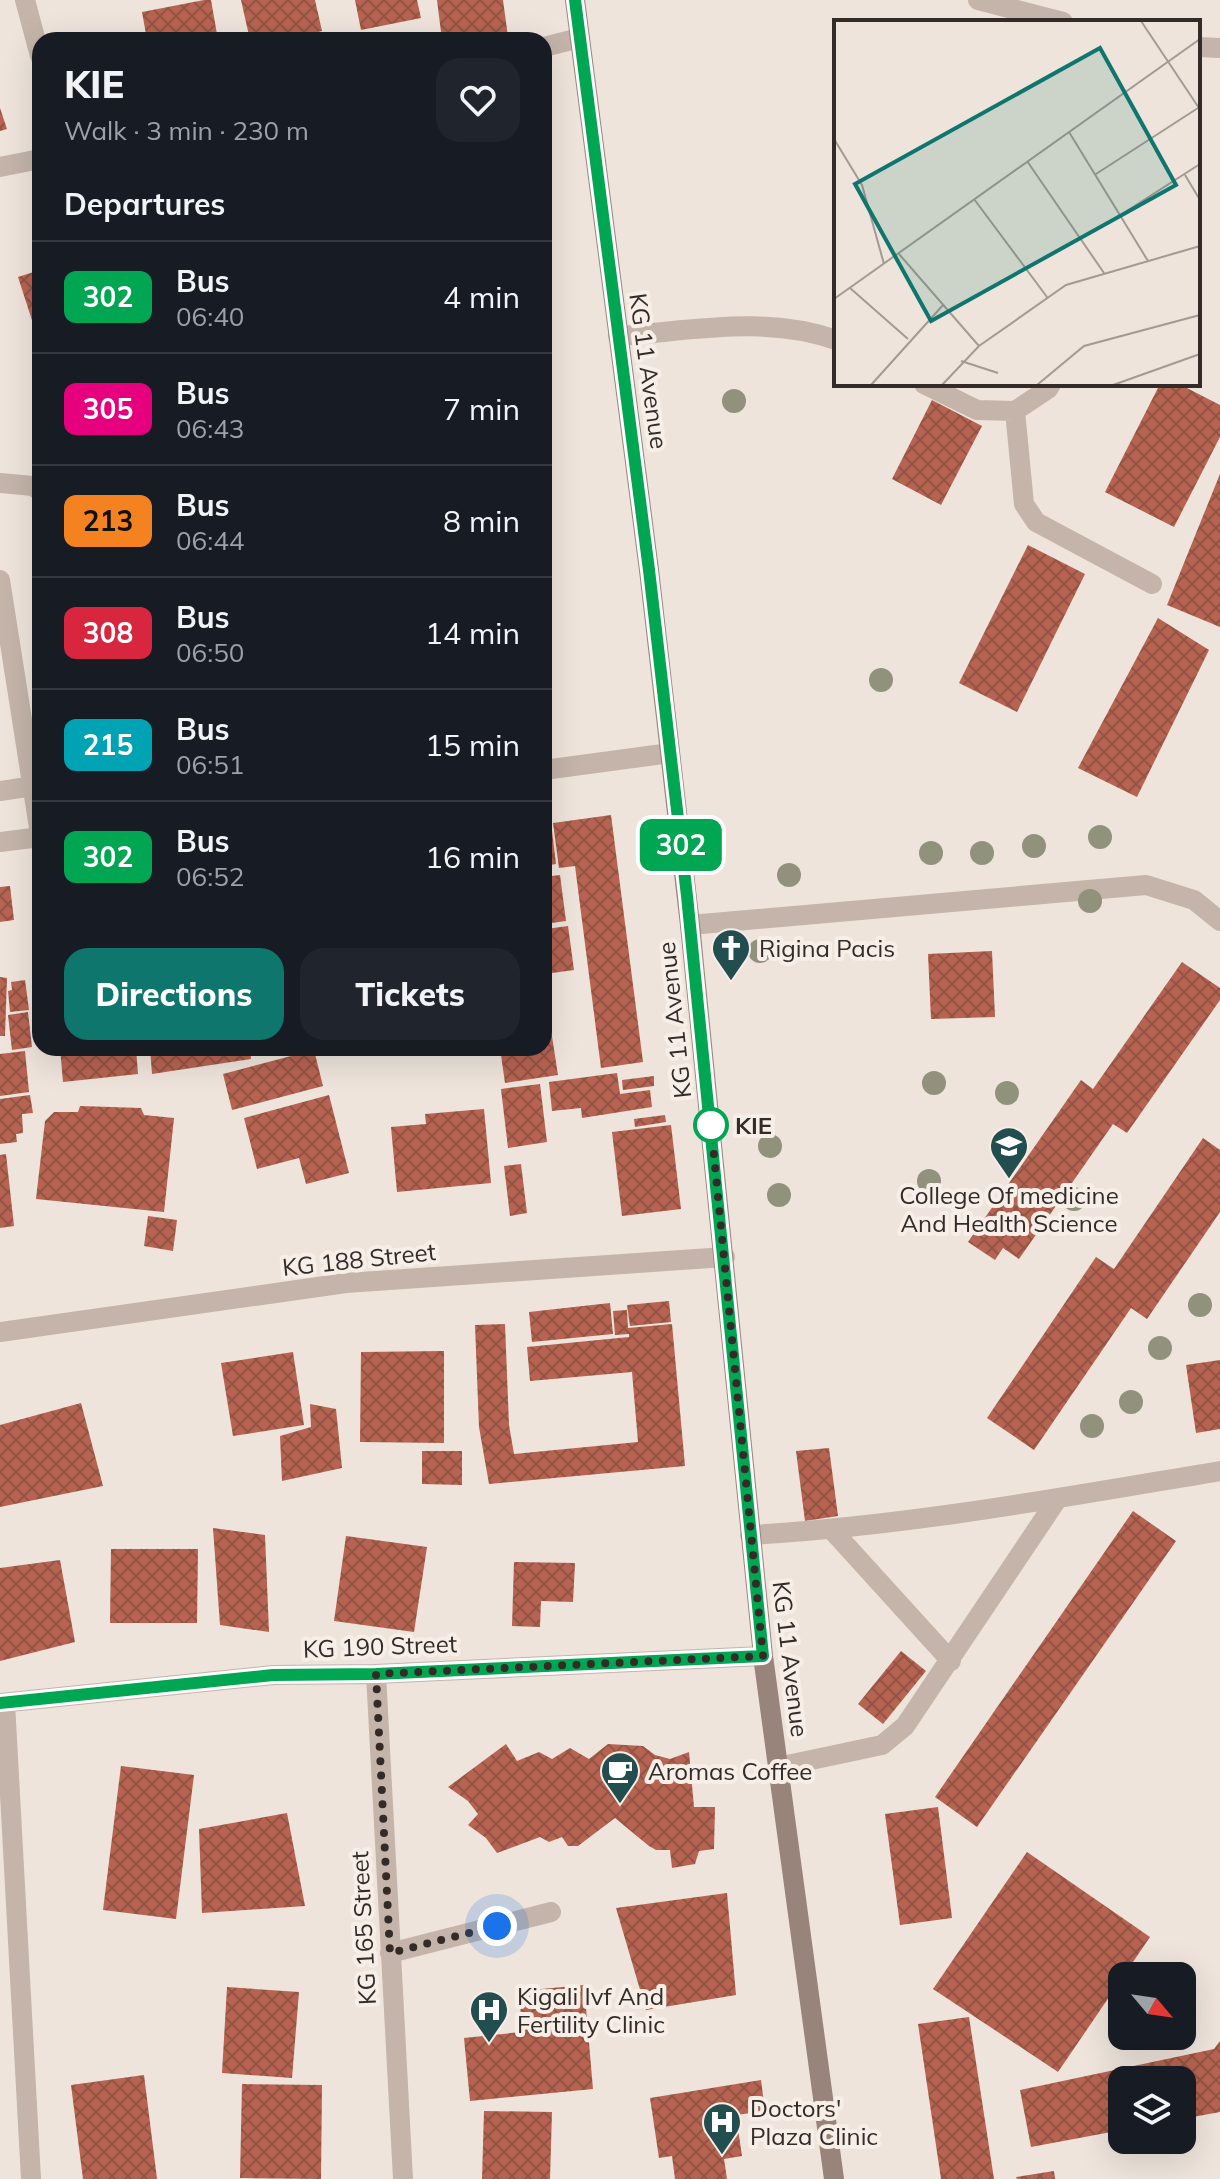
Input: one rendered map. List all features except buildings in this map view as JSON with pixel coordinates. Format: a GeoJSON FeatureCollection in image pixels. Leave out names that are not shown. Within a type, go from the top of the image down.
{"type":"FeatureCollection","features":[{"type":"Feature","properties":{"kind":"main road","name":"KG 11 Avenue"},"geometry":{"type":"LineString","coordinates":[[575,0],[690,925],[763,1656],[834,2179]]}},
{"type":"Feature","properties":{"kind":"street"},"geometry":{"type":"LineString","coordinates":[[25,0],[34,32]]}},
{"type":"Feature","properties":{"kind":"street"},"geometry":{"type":"LineString","coordinates":[[978,0],[1055,20]]}},
{"type":"Feature","properties":{"kind":"street"},"geometry":{"type":"LineString","coordinates":[[552,45],[579,38]]}},
{"type":"Feature","properties":{"kind":"street"},"geometry":{"type":"LineString","coordinates":[[1200,47],[1220,48]]}},
{"type":"Feature","properties":{"kind":"street"},"geometry":{"type":"LineString","coordinates":[[0,167],[32,161]]}},
{"type":"Feature","properties":{"kind":"street"},"geometry":{"type":"LineString","coordinates":[[618,336],[765,326],[811,331],[834,339]]}},
{"type":"Feature","properties":{"kind":"street"},"geometry":{"type":"LineString","coordinates":[[928,386],[977,410],[1015,411],[1050,386]]}},
{"type":"Feature","properties":{"kind":"street"},"geometry":{"type":"LineString","coordinates":[[1015,411],[1024,504],[1036,522],[1152,584]]}},
{"type":"Feature","properties":{"kind":"street"},"geometry":{"type":"LineString","coordinates":[[0,483],[32,486]]}},
{"type":"Feature","properties":{"kind":"street"},"geometry":{"type":"LineString","coordinates":[[0,580],[32,758]]}},
{"type":"Feature","properties":{"kind":"street"},"geometry":{"type":"LineString","coordinates":[[552,769],[670,753]]}},
{"type":"Feature","properties":{"kind":"street"},"geometry":{"type":"LineString","coordinates":[[0,791],[32,787]]}},
{"type":"Feature","properties":{"kind":"street"},"geometry":{"type":"LineString","coordinates":[[0,842],[32,836]]}},
{"type":"Feature","properties":{"kind":"street"},"geometry":{"type":"LineString","coordinates":[[690,925],[1146,885],[1194,900],[1220,921]]}},
{"type":"Feature","properties":{"kind":"street","name":"KG 188 Street"},"geometry":{"type":"LineString","coordinates":[[0,1332],[346,1283],[725,1257]]}},
{"type":"Feature","properties":{"kind":"street"},"geometry":{"type":"LineString","coordinates":[[750,1535],[832,1530],[1220,1471]]}},
{"type":"Feature","properties":{"kind":"street"},"geometry":{"type":"LineString","coordinates":[[778,1767],[882,1745],[905,1726],[1058,1498]]}},
{"type":"Feature","properties":{"kind":"street"},"geometry":{"type":"LineString","coordinates":[[832,1530],[951,1661]]}},
{"type":"Feature","properties":{"kind":"street","name":"KG 190 Street"},"geometry":{"type":"LineString","coordinates":[[3,1703],[273,1675],[376,1674],[763,1656]]}},
{"type":"Feature","properties":{"kind":"street","name":"KG 165 Street"},"geometry":{"type":"LineString","coordinates":[[376,1674],[403,2179]]}},
{"type":"Feature","properties":{"kind":"street"},"geometry":{"type":"LineString","coordinates":[[3,1703],[31,2179]]}},
{"type":"Feature","properties":{"kind":"street"},"geometry":{"type":"LineString","coordinates":[[390,1953],[551,1912]]}},
{"type":"Feature","properties":{"kind":"bus line","name":"302"},"geometry":{"type":"LineString","coordinates":[[0,1703],[273,1675],[376,1674],[763,1656],[687,896],[649,570],[575,0]]}},
{"type":"Feature","properties":{"kind":"place","name":"Rigina Pacis"},"geometry":{"type":"Point","coordinates":[731,982]}},
{"type":"Feature","properties":{"kind":"place","name":"KIE"},"geometry":{"type":"Point","coordinates":[711,1125]}},
{"type":"Feature","properties":{"kind":"place","name":"College Of medicine And Health Science"},"geometry":{"type":"Point","coordinates":[1009,1180]}},
{"type":"Feature","properties":{"kind":"place","name":"Aromas Coffee"},"geometry":{"type":"Point","coordinates":[620,1805]}},
{"type":"Feature","properties":{"kind":"place","name":"Kigali Ivf And Fertility Clinic"},"geometry":{"type":"Point","coordinates":[489,2044]}},
{"type":"Feature","properties":{"kind":"place","name":"Doctors' Plaza Clinic"},"geometry":{"type":"Point","coordinates":[722,2156]}},
{"type":"Feature","properties":{"kind":"route"},"geometry":{"type":"LineString","coordinates":[[497,1926],[390,1953],[376,1674],[763,1656],[711,1125]]}}]}
